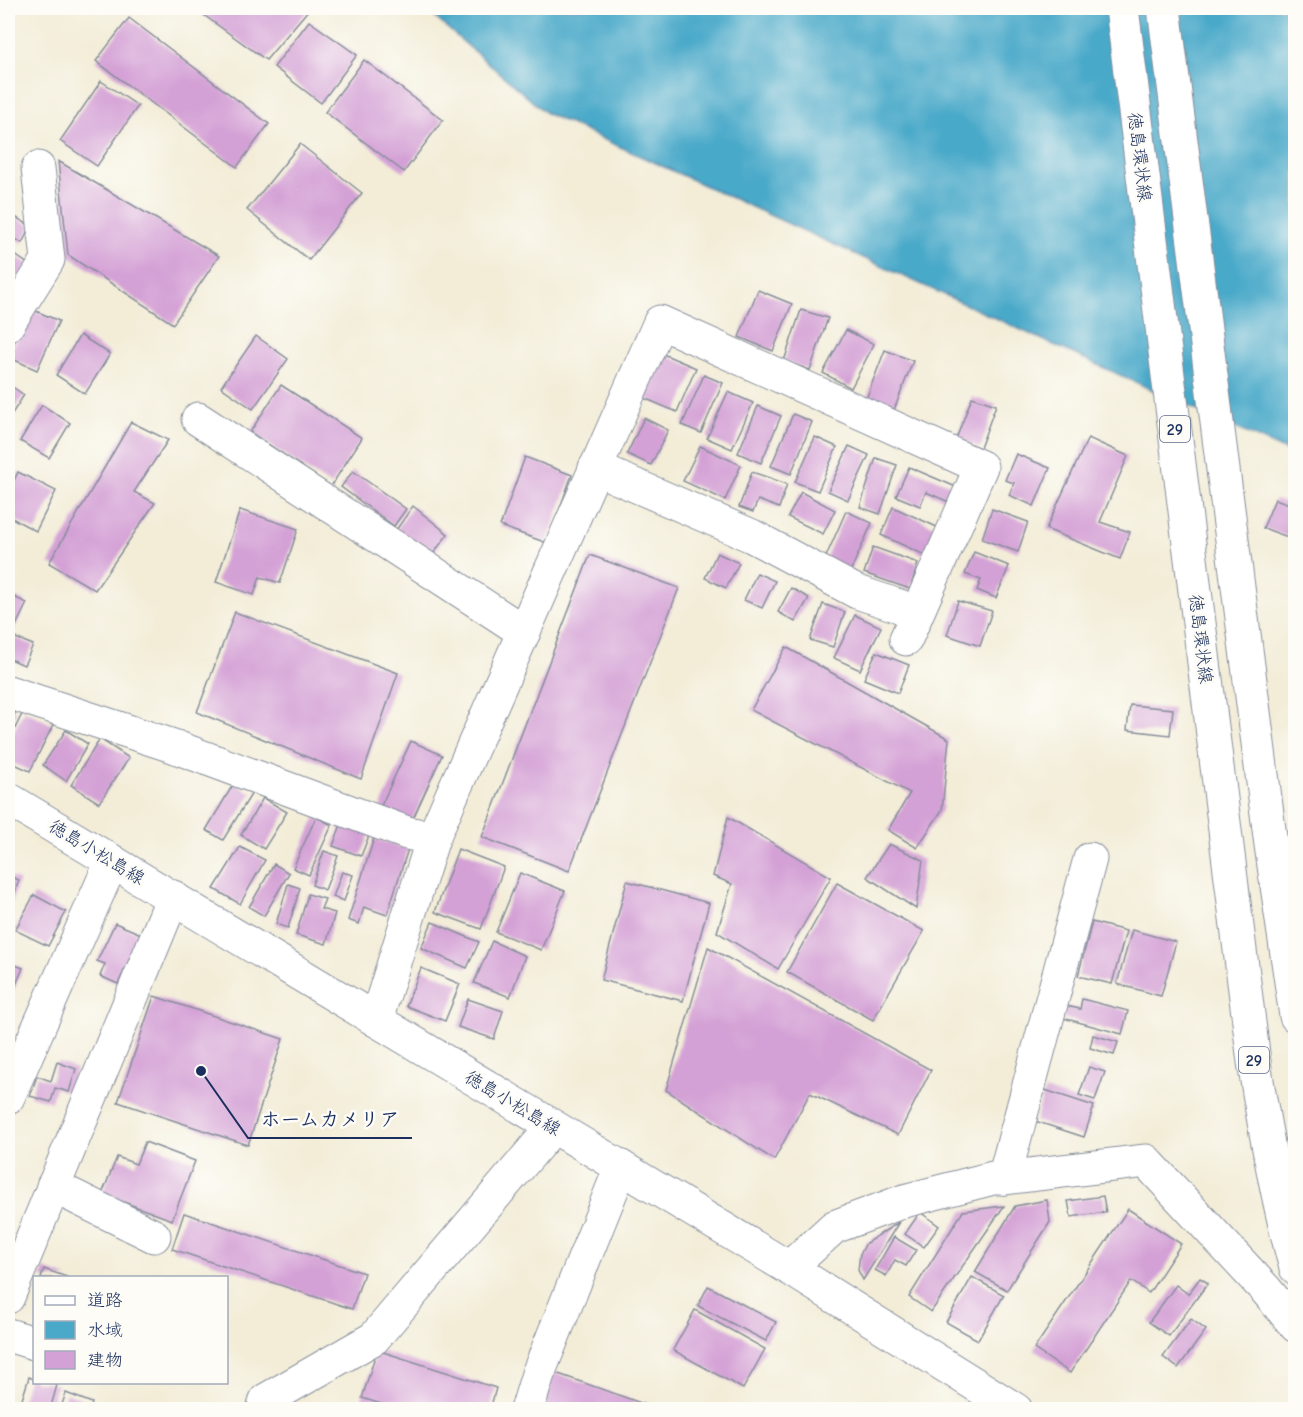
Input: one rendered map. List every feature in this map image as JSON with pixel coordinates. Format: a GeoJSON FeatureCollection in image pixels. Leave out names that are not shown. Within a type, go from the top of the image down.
{"type":"FeatureCollection","features":[{"type":"Feature","properties":{"kind":"street","name":"徳島環状線"},"geometry":{"type":"LineString","coordinates":[[1122,8],[1254,1062],[1268,1151],[1296,1268]]}},
{"type":"Feature","properties":{"kind":"street","name":"29"},"geometry":{"type":"LineString","coordinates":[[1164,8],[1271,845],[1296,1016]]}},
{"type":"Feature","properties":{"kind":"street"},"geometry":{"type":"LineString","coordinates":[[8,324],[48,260],[38,168]]}},
{"type":"Feature","properties":{"kind":"street"},"geometry":{"type":"LineString","coordinates":[[376,1020],[433,838],[595,468],[660,322],[981,467],[911,626],[857,592],[752,536],[595,468]]}},
{"type":"Feature","properties":{"kind":"street"},"geometry":{"type":"LineString","coordinates":[[198,419],[524,632]]}},
{"type":"Feature","properties":{"kind":"street"},"geometry":{"type":"LineString","coordinates":[[8,692],[173,746],[407,833],[433,838]]}},
{"type":"Feature","properties":{"kind":"street","name":"徳島小松島線"},"geometry":{"type":"LineString","coordinates":[[8,799],[789,1268],[1016,1410]]}},
{"type":"Feature","properties":{"kind":"street"},"geometry":{"type":"LineString","coordinates":[[1004,1178],[1090,859]]}},
{"type":"Feature","properties":{"kind":"street"},"geometry":{"type":"LineString","coordinates":[[8,1097],[112,861]]}},
{"type":"Feature","properties":{"kind":"street"},"geometry":{"type":"LineString","coordinates":[[8,1297],[173,897]]}},
{"type":"Feature","properties":{"kind":"street"},"geometry":{"type":"LineString","coordinates":[[262,1410],[266,1400],[374,1338],[553,1127]]}},
{"type":"Feature","properties":{"kind":"street"},"geometry":{"type":"LineString","coordinates":[[789,1268],[834,1227],[904,1201],[993,1178],[1146,1161],[1266,1290],[1296,1326]]}},
{"type":"Feature","properties":{"kind":"street"},"geometry":{"type":"LineString","coordinates":[[526,1410],[542,1363],[621,1167]]}},
{"type":"Feature","properties":{"kind":"street"},"geometry":{"type":"LineString","coordinates":[[53,1186],[154,1236]]}},
{"type":"Feature","properties":{"kind":"street"},"geometry":{"type":"LineString","coordinates":[[8,1335],[33,1343]]}},
{"type":"Feature","properties":{"kind":"water"},"geometry":{"type":"Polygon","coordinates":[[[424,8],[1295,8],[1295,455],[546,113],[424,8]]]}},
{"type":"Feature","properties":{"kind":"building"},"geometry":{"type":"Polygon","coordinates":[[[194,8],[310,8],[266,60],[194,8]]]}},
{"type":"Feature","properties":{"kind":"building"},"geometry":{"type":"Polygon","coordinates":[[[129,18],[269,124],[237,167],[96,61],[129,18]]]}},
{"type":"Feature","properties":{"kind":"building"},"geometry":{"type":"Polygon","coordinates":[[[309,21],[357,55],[321,103],[274,67],[309,21]]]}},
{"type":"Feature","properties":{"kind":"building"},"geometry":{"type":"Polygon","coordinates":[[[364,60],[443,120],[404,172],[325,112],[364,60]]]}},
{"type":"Feature","properties":{"kind":"building"},"geometry":{"type":"Polygon","coordinates":[[[101,81],[138,106],[97,166],[60,141],[101,81]]]}},
{"type":"Feature","properties":{"kind":"building"},"geometry":{"type":"Polygon","coordinates":[[[300,144],[362,193],[309,260],[247,210],[300,144]]]}},
{"type":"Feature","properties":{"kind":"building"},"geometry":{"type":"Polygon","coordinates":[[[58,161],[219,256],[173,324],[68,255],[58,161]]]}},
{"type":"Feature","properties":{"kind":"building"},"geometry":{"type":"Polygon","coordinates":[[[8,213],[31,226],[22,243],[8,235],[8,213]]]}},
{"type":"Feature","properties":{"kind":"building"},"geometry":{"type":"Polygon","coordinates":[[[8,250],[28,264],[17,280],[8,273],[8,250]]]}},
{"type":"Feature","properties":{"kind":"building"},"geometry":{"type":"Polygon","coordinates":[[[758,290],[792,304],[773,351],[739,337],[758,290]]]}},
{"type":"Feature","properties":{"kind":"building"},"geometry":{"type":"Polygon","coordinates":[[[29,308],[59,321],[37,370],[8,357],[29,308]]]}},
{"type":"Feature","properties":{"kind":"building"},"geometry":{"type":"Polygon","coordinates":[[[801,310],[828,318],[810,370],[784,361],[801,310]]]}},
{"type":"Feature","properties":{"kind":"building"},"geometry":{"type":"Polygon","coordinates":[[[846,330],[874,344],[851,388],[823,373],[846,330]]]}},
{"type":"Feature","properties":{"kind":"building"},"geometry":{"type":"Polygon","coordinates":[[[80,335],[110,354],[85,394],[56,375],[80,335]]]}},
{"type":"Feature","properties":{"kind":"building"},"geometry":{"type":"Polygon","coordinates":[[[256,336],[288,359],[253,409],[221,387],[256,336]]]}},
{"type":"Feature","properties":{"kind":"building"},"geometry":{"type":"Polygon","coordinates":[[[885,350],[913,361],[894,410],[866,399],[885,350]]]}},
{"type":"Feature","properties":{"kind":"building"},"geometry":{"type":"Polygon","coordinates":[[[663,354],[696,368],[677,412],[644,398],[663,354]]]}},
{"type":"Feature","properties":{"kind":"building"},"geometry":{"type":"Polygon","coordinates":[[[704,375],[723,383],[701,433],[682,425],[704,375]]]}},
{"type":"Feature","properties":{"kind":"building"},"geometry":{"type":"Polygon","coordinates":[[[8,384],[24,395],[8,420],[8,384]]]}},
{"type":"Feature","properties":{"kind":"building"},"geometry":{"type":"Polygon","coordinates":[[[281,385],[362,438],[331,486],[250,432],[281,385]]]}},
{"type":"Feature","properties":{"kind":"building"},"geometry":{"type":"Polygon","coordinates":[[[728,392],[753,403],[732,449],[707,438],[728,392]]]}},
{"type":"Feature","properties":{"kind":"building"},"geometry":{"type":"Polygon","coordinates":[[[972,397],[996,405],[980,448],[956,439],[972,397]]]}},
{"type":"Feature","properties":{"kind":"building"},"geometry":{"type":"Polygon","coordinates":[[[42,405],[70,423],[49,458],[20,441],[42,405]]]}},
{"type":"Feature","properties":{"kind":"building"},"geometry":{"type":"Polygon","coordinates":[[[758,406],[781,416],[761,463],[738,453],[758,406]]]}},
{"type":"Feature","properties":{"kind":"building"},"geometry":{"type":"Polygon","coordinates":[[[793,414],[812,422],[791,474],[771,466],[793,414]]]}},
{"type":"Feature","properties":{"kind":"building"},"geometry":{"type":"Polygon","coordinates":[[[644,418],[668,430],[651,465],[627,454],[644,418]]]}},
{"type":"Feature","properties":{"kind":"building"},"geometry":{"type":"Polygon","coordinates":[[[131,422],[168,440],[134,492],[155,503],[95,590],[49,563],[131,422]]]}},
{"type":"Feature","properties":{"kind":"building"},"geometry":{"type":"Polygon","coordinates":[[[815,437],[837,447],[818,491],[795,482],[815,437]]]}},
{"type":"Feature","properties":{"kind":"building"},"geometry":{"type":"Polygon","coordinates":[[[1088,438],[1128,456],[1100,522],[1130,532],[1120,559],[1046,529],[1088,438]]]}},
{"type":"Feature","properties":{"kind":"building"},"geometry":{"type":"Polygon","coordinates":[[[700,446],[741,465],[725,500],[683,481],[700,446]]]}},
{"type":"Feature","properties":{"kind":"building"},"geometry":{"type":"Polygon","coordinates":[[[849,446],[869,455],[848,500],[828,491],[849,446]]]}},
{"type":"Feature","properties":{"kind":"building"},"geometry":{"type":"Polygon","coordinates":[[[1016,454],[1050,468],[1034,506],[1009,495],[1014,483],[1005,480],[1016,454]]]}},
{"type":"Feature","properties":{"kind":"building"},"geometry":{"type":"Polygon","coordinates":[[[525,457],[572,475],[547,543],[500,526],[525,457]]]}},
{"type":"Feature","properties":{"kind":"building"},"geometry":{"type":"Polygon","coordinates":[[[876,458],[897,465],[880,514],[860,507],[876,458]]]}},
{"type":"Feature","properties":{"kind":"building"},"geometry":{"type":"Polygon","coordinates":[[[909,467],[956,487],[949,502],[926,492],[920,506],[896,496],[909,467]]]}},
{"type":"Feature","properties":{"kind":"building"},"geometry":{"type":"Polygon","coordinates":[[[353,471],[406,509],[394,526],[341,487],[353,471]]]}},
{"type":"Feature","properties":{"kind":"building"},"geometry":{"type":"Polygon","coordinates":[[[18,472],[56,491],[36,531],[8,516],[8,493],[18,472]]]}},
{"type":"Feature","properties":{"kind":"building"},"geometry":{"type":"Polygon","coordinates":[[[752,472],[787,484],[779,508],[758,500],[753,512],[739,507],[752,472]]]}},
{"type":"Feature","properties":{"kind":"building"},"geometry":{"type":"Polygon","coordinates":[[[801,492],[835,510],[823,534],[788,517],[801,492]]]}},
{"type":"Feature","properties":{"kind":"building"},"geometry":{"type":"Polygon","coordinates":[[[1275,499],[1296,506],[1296,540],[1263,528],[1275,499]]]}},
{"type":"Feature","properties":{"kind":"building"},"geometry":{"type":"Polygon","coordinates":[[[413,506],[448,534],[433,554],[396,530],[413,506]]]}},
{"type":"Feature","properties":{"kind":"building"},"geometry":{"type":"Polygon","coordinates":[[[893,507],[939,528],[927,556],[881,535],[893,507]]]}},
{"type":"Feature","properties":{"kind":"building"},"geometry":{"type":"Polygon","coordinates":[[[992,509],[1028,522],[1018,552],[982,539],[992,509]]]}},
{"type":"Feature","properties":{"kind":"building"},"geometry":{"type":"Polygon","coordinates":[[[240,510],[298,529],[280,583],[260,577],[254,595],[216,582],[240,510]]]}},
{"type":"Feature","properties":{"kind":"building"},"geometry":{"type":"Polygon","coordinates":[[[846,511],[872,523],[851,570],[825,559],[846,511]]]}},
{"type":"Feature","properties":{"kind":"building"},"geometry":{"type":"Polygon","coordinates":[[[873,547],[918,563],[910,589],[864,573],[873,547]]]}},
{"type":"Feature","properties":{"kind":"building"},"geometry":{"type":"Polygon","coordinates":[[[974,552],[1009,566],[996,598],[977,590],[981,580],[965,574],[974,552]]]}},
{"type":"Feature","properties":{"kind":"building"},"geometry":{"type":"Polygon","coordinates":[[[717,553],[739,563],[726,588],[705,578],[717,553]]]}},
{"type":"Feature","properties":{"kind":"building"},"geometry":{"type":"Polygon","coordinates":[[[590,555],[679,588],[569,871],[482,837],[590,555]]]}},
{"type":"Feature","properties":{"kind":"building"},"geometry":{"type":"Polygon","coordinates":[[[757,573],[775,581],[762,608],[744,600],[757,573]]]}},
{"type":"Feature","properties":{"kind":"building"},"geometry":{"type":"Polygon","coordinates":[[[791,588],[809,598],[795,622],[778,612],[791,588]]]}},
{"type":"Feature","properties":{"kind":"building"},"geometry":{"type":"Polygon","coordinates":[[[8,594],[27,603],[11,636],[33,645],[24,665],[8,658],[8,594]]]}},
{"type":"Feature","properties":{"kind":"building"},"geometry":{"type":"Polygon","coordinates":[[[958,601],[992,611],[980,646],[947,635],[958,601]]]}},
{"type":"Feature","properties":{"kind":"building"},"geometry":{"type":"Polygon","coordinates":[[[823,604],[845,612],[833,647],[810,640],[823,604]]]}},
{"type":"Feature","properties":{"kind":"building"},"geometry":{"type":"Polygon","coordinates":[[[235,612],[398,673],[361,779],[197,712],[235,612]]]}},
{"type":"Feature","properties":{"kind":"building"},"geometry":{"type":"Polygon","coordinates":[[[855,615],[881,627],[860,670],[834,658],[855,615]]]}},
{"type":"Feature","properties":{"kind":"building"},"geometry":{"type":"Polygon","coordinates":[[[786,647],[949,739],[942,810],[917,848],[888,830],[910,793],[751,710],[786,647]]]}},
{"type":"Feature","properties":{"kind":"building"},"geometry":{"type":"Polygon","coordinates":[[[876,652],[909,665],[898,693],[864,679],[876,652]]]}},
{"type":"Feature","properties":{"kind":"building"},"geometry":{"type":"Polygon","coordinates":[[[1130,705],[1173,709],[1170,735],[1127,730],[1130,705]]]}},
{"type":"Feature","properties":{"kind":"building"},"geometry":{"type":"Polygon","coordinates":[[[8,708],[16,711],[8,729],[8,708]]]}},
{"type":"Feature","properties":{"kind":"building"},"geometry":{"type":"Polygon","coordinates":[[[24,710],[53,725],[30,771],[8,761],[8,743],[24,710]]]}},
{"type":"Feature","properties":{"kind":"building"},"geometry":{"type":"Polygon","coordinates":[[[66,730],[88,744],[66,781],[43,765],[66,730]]]}},
{"type":"Feature","properties":{"kind":"building"},"geometry":{"type":"Polygon","coordinates":[[[100,739],[129,758],[99,803],[71,785],[100,739]]]}},
{"type":"Feature","properties":{"kind":"building"},"geometry":{"type":"Polygon","coordinates":[[[411,741],[442,755],[411,823],[380,808],[411,741]]]}},
{"type":"Feature","properties":{"kind":"building"},"geometry":{"type":"Polygon","coordinates":[[[234,783],[252,793],[223,840],[206,830],[234,783]]]}},
{"type":"Feature","properties":{"kind":"building"},"geometry":{"type":"Polygon","coordinates":[[[263,798],[287,812],[264,849],[241,835],[263,798]]]}},
{"type":"Feature","properties":{"kind":"building"},"geometry":{"type":"Polygon","coordinates":[[[316,817],[332,825],[309,875],[293,868],[316,817]]]}},
{"type":"Feature","properties":{"kind":"building"},"geometry":{"type":"Polygon","coordinates":[[[728,817],[831,877],[778,969],[717,932],[732,884],[713,876],[728,817]]]}},
{"type":"Feature","properties":{"kind":"building"},"geometry":{"type":"Polygon","coordinates":[[[342,822],[370,833],[361,856],[333,846],[342,822]]]}},
{"type":"Feature","properties":{"kind":"building"},"geometry":{"type":"Polygon","coordinates":[[[374,838],[408,849],[387,915],[364,907],[359,924],[348,920],[374,838]]]}},
{"type":"Feature","properties":{"kind":"building"},"geometry":{"type":"Polygon","coordinates":[[[889,844],[923,860],[916,909],[867,877],[889,844]]]}},
{"type":"Feature","properties":{"kind":"building"},"geometry":{"type":"Polygon","coordinates":[[[240,847],[265,860],[240,904],[214,889],[240,847]]]}},
{"type":"Feature","properties":{"kind":"building"},"geometry":{"type":"Polygon","coordinates":[[[458,849],[504,867],[481,929],[435,912],[458,849]]]}},
{"type":"Feature","properties":{"kind":"building"},"geometry":{"type":"Polygon","coordinates":[[[324,851],[338,856],[325,890],[312,885],[324,851]]]}},
{"type":"Feature","properties":{"kind":"building"},"geometry":{"type":"Polygon","coordinates":[[[274,864],[289,873],[264,916],[249,907],[274,864]]]}},
{"type":"Feature","properties":{"kind":"building"},"geometry":{"type":"Polygon","coordinates":[[[342,872],[353,875],[344,901],[333,897],[342,872]]]}},
{"type":"Feature","properties":{"kind":"building"},"geometry":{"type":"Polygon","coordinates":[[[520,873],[565,891],[541,950],[496,932],[520,873]]]}},
{"type":"Feature","properties":{"kind":"building"},"geometry":{"type":"Polygon","coordinates":[[[8,876],[19,880],[8,913],[8,876]]]}},
{"type":"Feature","properties":{"kind":"building"},"geometry":{"type":"Polygon","coordinates":[[[627,881],[709,903],[683,1001],[601,980],[627,881]]]}},
{"type":"Feature","properties":{"kind":"building"},"geometry":{"type":"Polygon","coordinates":[[[837,883],[924,931],[873,1020],[787,972],[837,883]]]}},
{"type":"Feature","properties":{"kind":"building"},"geometry":{"type":"Polygon","coordinates":[[[288,884],[300,888],[288,928],[276,924],[288,884]]]}},
{"type":"Feature","properties":{"kind":"building"},"geometry":{"type":"Polygon","coordinates":[[[308,894],[325,899],[321,909],[335,913],[326,944],[296,935],[308,894]]]}},
{"type":"Feature","properties":{"kind":"building"},"geometry":{"type":"Polygon","coordinates":[[[34,895],[66,912],[48,946],[15,930],[34,895]]]}},
{"type":"Feature","properties":{"kind":"building"},"geometry":{"type":"Polygon","coordinates":[[[432,922],[479,942],[467,968],[421,948],[432,922]]]}},
{"type":"Feature","properties":{"kind":"building"},"geometry":{"type":"Polygon","coordinates":[[[1092,922],[1126,931],[1112,984],[1078,976],[1092,922]]]}},
{"type":"Feature","properties":{"kind":"building"},"geometry":{"type":"Polygon","coordinates":[[[115,923],[141,934],[118,984],[100,976],[105,964],[97,961],[115,923]]]}},
{"type":"Feature","properties":{"kind":"building"},"geometry":{"type":"Polygon","coordinates":[[[1132,930],[1176,942],[1161,996],[1117,984],[1132,930]]]}},
{"type":"Feature","properties":{"kind":"building"},"geometry":{"type":"Polygon","coordinates":[[[492,941],[525,956],[510,997],[474,983],[492,941]]]}},
{"type":"Feature","properties":{"kind":"building"},"geometry":{"type":"Polygon","coordinates":[[[708,947],[931,1070],[898,1135],[810,1093],[774,1160],[666,1090],[708,947]]]}},
{"type":"Feature","properties":{"kind":"building"},"geometry":{"type":"Polygon","coordinates":[[[8,962],[23,968],[8,1004],[8,962]]]}},
{"type":"Feature","properties":{"kind":"building"},"geometry":{"type":"Polygon","coordinates":[[[421,968],[460,984],[445,1021],[406,1006],[421,968]]]}},
{"type":"Feature","properties":{"kind":"building"},"geometry":{"type":"Polygon","coordinates":[[[154,996],[283,1039],[248,1145],[118,1102],[154,996]]]}},
{"type":"Feature","properties":{"kind":"building"},"geometry":{"type":"Polygon","coordinates":[[[468,999],[503,1011],[494,1039],[458,1027],[468,999]]]}},
{"type":"Feature","properties":{"kind":"building"},"geometry":{"type":"Polygon","coordinates":[[[1082,999],[1128,1011],[1122,1034],[1063,1018],[1066,1006],[1080,1009],[1082,999]]]}},
{"type":"Feature","properties":{"kind":"building"},"geometry":{"type":"Polygon","coordinates":[[[1093,1035],[1118,1042],[1114,1055],[1090,1048],[1093,1035]]]}},
{"type":"Feature","properties":{"kind":"building"},"geometry":{"type":"Polygon","coordinates":[[[57,1062],[76,1069],[69,1092],[55,1088],[51,1102],[30,1096],[37,1076],[51,1081],[57,1062]]]}},
{"type":"Feature","properties":{"kind":"building"},"geometry":{"type":"Polygon","coordinates":[[[1089,1067],[1105,1072],[1095,1100],[1079,1095],[1089,1067]]]}},
{"type":"Feature","properties":{"kind":"building"},"geometry":{"type":"Polygon","coordinates":[[[1045,1090],[1094,1106],[1084,1137],[1035,1121],[1045,1090]]]}},
{"type":"Feature","properties":{"kind":"building"},"geometry":{"type":"Polygon","coordinates":[[[145,1142],[195,1161],[172,1220],[102,1194],[117,1157],[136,1164],[145,1142]]]}},
{"type":"Feature","properties":{"kind":"building"},"geometry":{"type":"Polygon","coordinates":[[[1103,1196],[1106,1212],[1071,1217],[1068,1201],[1103,1196]]]}},
{"type":"Feature","properties":{"kind":"building"},"geometry":{"type":"Polygon","coordinates":[[[1047,1200],[1050,1222],[1007,1290],[975,1272],[1015,1206],[1047,1200]]]}},
{"type":"Feature","properties":{"kind":"building"},"geometry":{"type":"Polygon","coordinates":[[[1004,1206],[931,1312],[909,1297],[963,1211],[1004,1206]]]}},
{"type":"Feature","properties":{"kind":"building"},"geometry":{"type":"Polygon","coordinates":[[[1128,1209],[1181,1244],[1149,1293],[1131,1281],[1070,1373],[1034,1349],[1128,1209]]]}},
{"type":"Feature","properties":{"kind":"building"},"geometry":{"type":"Polygon","coordinates":[[[920,1212],[939,1226],[924,1247],[905,1234],[920,1212]]]}},
{"type":"Feature","properties":{"kind":"building"},"geometry":{"type":"Polygon","coordinates":[[[184,1213],[364,1273],[352,1309],[172,1249],[184,1213]]]}},
{"type":"Feature","properties":{"kind":"building"},"geometry":{"type":"Polygon","coordinates":[[[899,1222],[863,1280],[858,1270],[860,1254],[866,1243],[899,1222]]]}},
{"type":"Feature","properties":{"kind":"building"},"geometry":{"type":"Polygon","coordinates":[[[894,1237],[916,1250],[906,1266],[895,1260],[886,1276],[875,1270],[894,1237]]]}},
{"type":"Feature","properties":{"kind":"building"},"geometry":{"type":"Polygon","coordinates":[[[44,1269],[64,1276],[42,1276],[44,1269]]]}},
{"type":"Feature","properties":{"kind":"building"},"geometry":{"type":"Polygon","coordinates":[[[972,1277],[1004,1295],[978,1340],[946,1322],[972,1277]]]}},
{"type":"Feature","properties":{"kind":"building"},"geometry":{"type":"Polygon","coordinates":[[[1200,1278],[1208,1283],[1169,1336],[1149,1322],[1176,1285],[1188,1294],[1200,1278]]]}},
{"type":"Feature","properties":{"kind":"building"},"geometry":{"type":"Polygon","coordinates":[[[708,1286],[776,1322],[766,1341],[698,1306],[708,1286]]]}},
{"type":"Feature","properties":{"kind":"building"},"geometry":{"type":"Polygon","coordinates":[[[695,1310],[765,1349],[743,1389],[673,1350],[695,1310]]]}},
{"type":"Feature","properties":{"kind":"building"},"geometry":{"type":"Polygon","coordinates":[[[1191,1319],[1206,1330],[1178,1368],[1163,1357],[1191,1319]]]}},
{"type":"Feature","properties":{"kind":"building"},"geometry":{"type":"Polygon","coordinates":[[[377,1350],[496,1388],[490,1410],[400,1410],[362,1398],[377,1350]]]}},
{"type":"Feature","properties":{"kind":"building"},"geometry":{"type":"Polygon","coordinates":[[[553,1372],[658,1409],[658,1410],[541,1410],[553,1372]]]}},
{"type":"Feature","properties":{"kind":"building"},"geometry":{"type":"Polygon","coordinates":[[[29,1377],[33,1379],[33,1384],[57,1385],[50,1410],[32,1410],[20,1406],[29,1377]]]}},
{"type":"Feature","properties":{"kind":"building"},"geometry":{"type":"Polygon","coordinates":[[[66,1393],[92,1403],[90,1410],[60,1410],[66,1393]]]}},
{"type":"Feature","properties":{"kind":"place","name":"ホームカメリア"},"geometry":{"type":"Point","coordinates":[201,1071]}}]}
